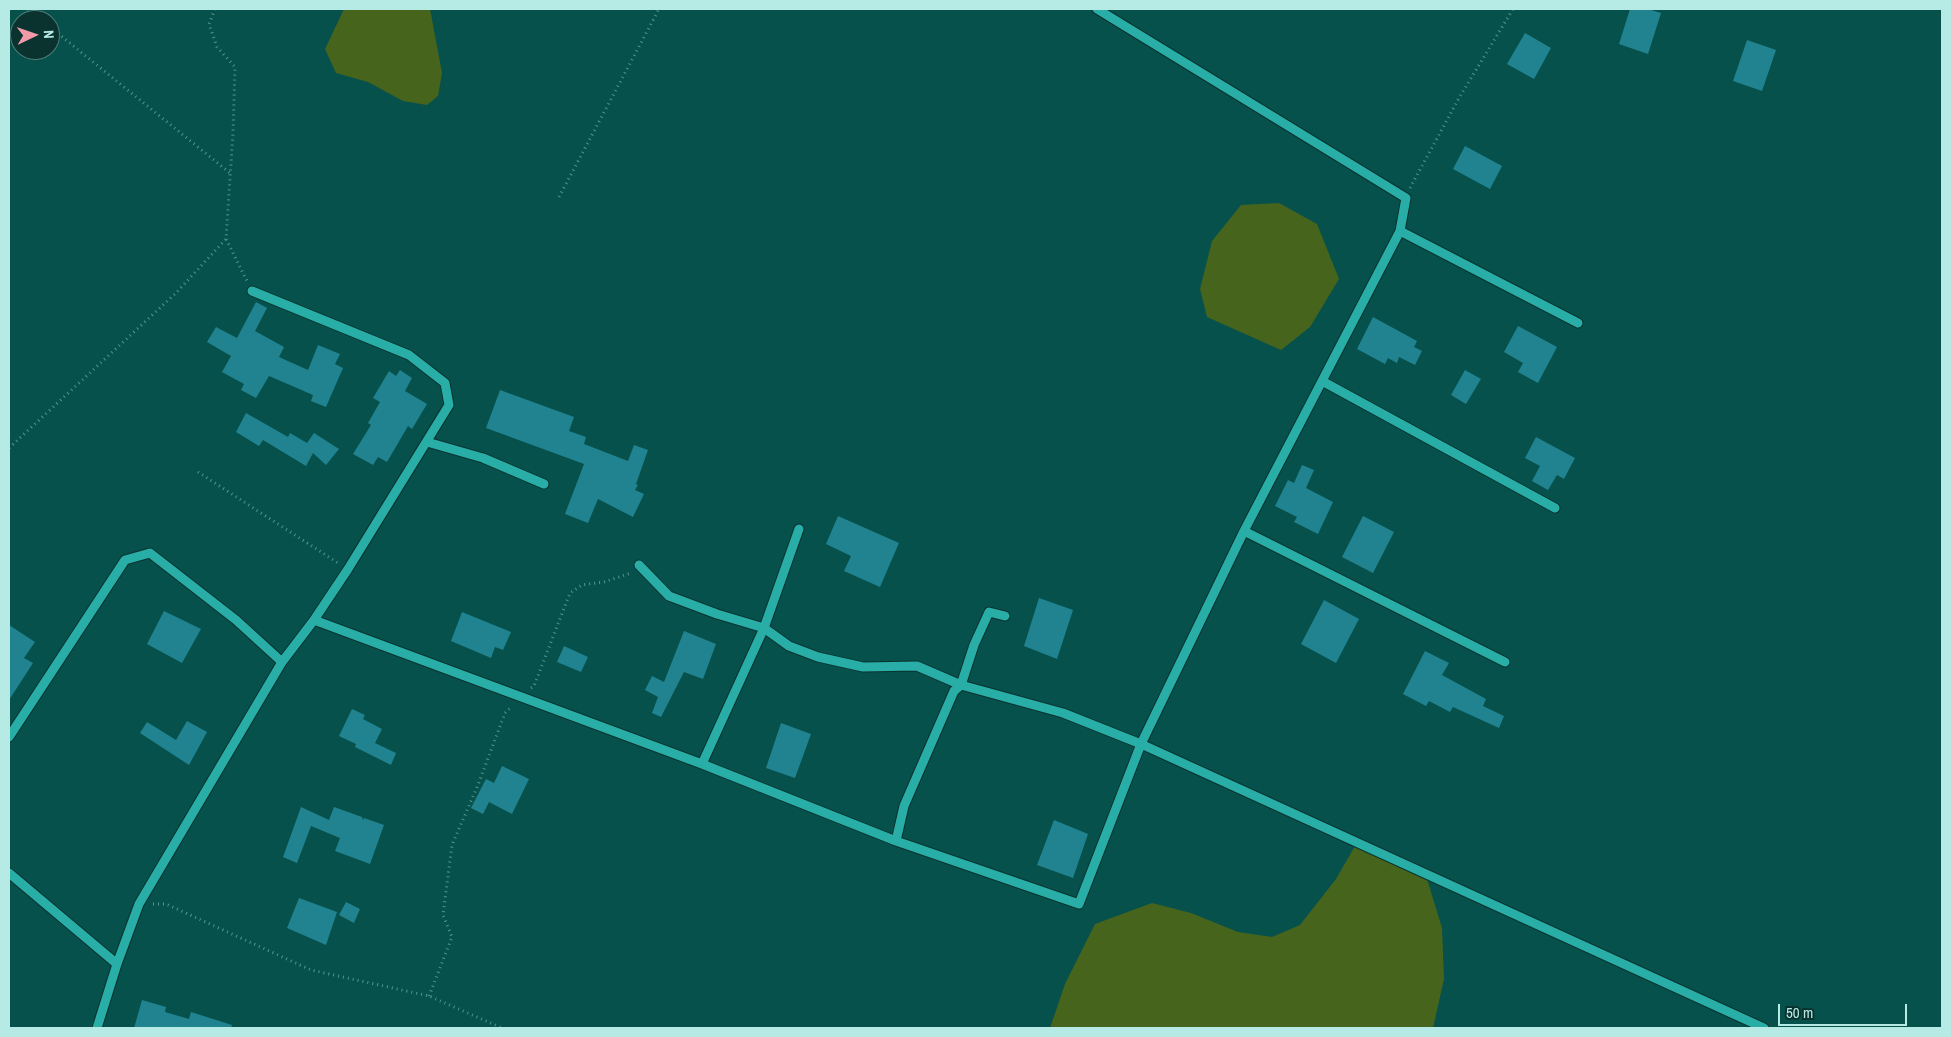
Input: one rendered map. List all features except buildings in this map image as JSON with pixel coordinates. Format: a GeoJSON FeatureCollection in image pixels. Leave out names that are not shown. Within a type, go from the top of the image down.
{"type":"FeatureCollection","features":[{"type":"Feature","properties":{"kind":"street"},"geometry":{"type":"LineString","coordinates":[[314,620],[702,764],[896,841],[1079,904],[1141,744],[1244,531],[1400,231],[1406,198],[1097,9]]}},
{"type":"Feature","properties":{"kind":"street"},"geometry":{"type":"LineString","coordinates":[[1400,231],[1578,323]]}},
{"type":"Feature","properties":{"kind":"street"},"geometry":{"type":"LineString","coordinates":[[97,1028],[117,964],[139,904],[282,662],[314,620],[348,569],[449,404],[446,383],[409,355],[252,291]]}},
{"type":"Feature","properties":{"kind":"street"},"geometry":{"type":"LineString","coordinates":[[1322,381],[1555,508]]}},
{"type":"Feature","properties":{"kind":"street"},"geometry":{"type":"LineString","coordinates":[[427,442],[483,458],[544,484]]}},
{"type":"Feature","properties":{"kind":"street"},"geometry":{"type":"LineString","coordinates":[[702,764],[764,628],[799,529]]}},
{"type":"Feature","properties":{"kind":"street"},"geometry":{"type":"LineString","coordinates":[[1244,531],[1504,662]]}},
{"type":"Feature","properties":{"kind":"street"},"geometry":{"type":"LineString","coordinates":[[9,737],[125,560],[150,553],[236,620],[282,662]]}},
{"type":"Feature","properties":{"kind":"street"},"geometry":{"type":"LineString","coordinates":[[639,565],[669,596],[716,614],[764,628],[789,646],[818,657],[863,667],[917,666],[961,684],[1063,713],[1141,744],[1764,1028]]}},
{"type":"Feature","properties":{"kind":"street"},"geometry":{"type":"LineString","coordinates":[[896,841],[907,798],[954,691],[961,684],[974,645],[989,612],[1005,616]]}},
{"type":"Feature","properties":{"kind":"street"},"geometry":{"type":"LineString","coordinates":[[9,873],[117,964]]}},
{"type":"Feature","properties":{"kind":"path"},"geometry":{"type":"LineString","coordinates":[[214,9],[209,24],[217,47],[235,67],[226,239],[252,291]]}},
{"type":"Feature","properties":{"kind":"path"},"geometry":{"type":"LineString","coordinates":[[559,197],[659,9]]}},
{"type":"Feature","properties":{"kind":"path"},"geometry":{"type":"LineString","coordinates":[[1406,198],[1422,164],[1459,98],[1513,9]]}},
{"type":"Feature","properties":{"kind":"path"},"geometry":{"type":"LineString","coordinates":[[60,35],[230,174]]}},
{"type":"Feature","properties":{"kind":"path"},"geometry":{"type":"LineString","coordinates":[[9,448],[176,293],[226,239]]}},
{"type":"Feature","properties":{"kind":"path"},"geometry":{"type":"LineString","coordinates":[[198,472],[348,569]]}},
{"type":"Feature","properties":{"kind":"path"},"geometry":{"type":"LineString","coordinates":[[429,996],[452,937],[443,915],[452,845],[478,785],[505,714],[520,697],[534,686],[570,593],[582,585],[604,582],[630,574],[639,565]]}},
{"type":"Feature","properties":{"kind":"path"},"geometry":{"type":"LineString","coordinates":[[139,904],[166,904],[311,970],[429,996],[502,1028]]}},
{"type":"Feature","properties":{"kind":"green space"},"geometry":{"type":"Polygon","coordinates":[[[344,9],[430,9],[442,73],[438,96],[427,105],[403,101],[368,82],[336,73],[325,49],[344,9]]]}},
{"type":"Feature","properties":{"kind":"green space"},"geometry":{"type":"Polygon","coordinates":[[[1279,203],[1317,224],[1339,279],[1310,327],[1281,350],[1207,317],[1200,289],[1212,241],[1241,205],[1279,203]]]}},
{"type":"Feature","properties":{"kind":"green space"},"geometry":{"type":"Polygon","coordinates":[[[1355,846],[1427,879],[1442,928],[1444,979],[1433,1028],[1050,1028],[1065,984],[1095,924],[1152,903],[1191,913],[1238,932],[1272,937],[1300,925],[1336,879],[1355,846]]]}}]}
